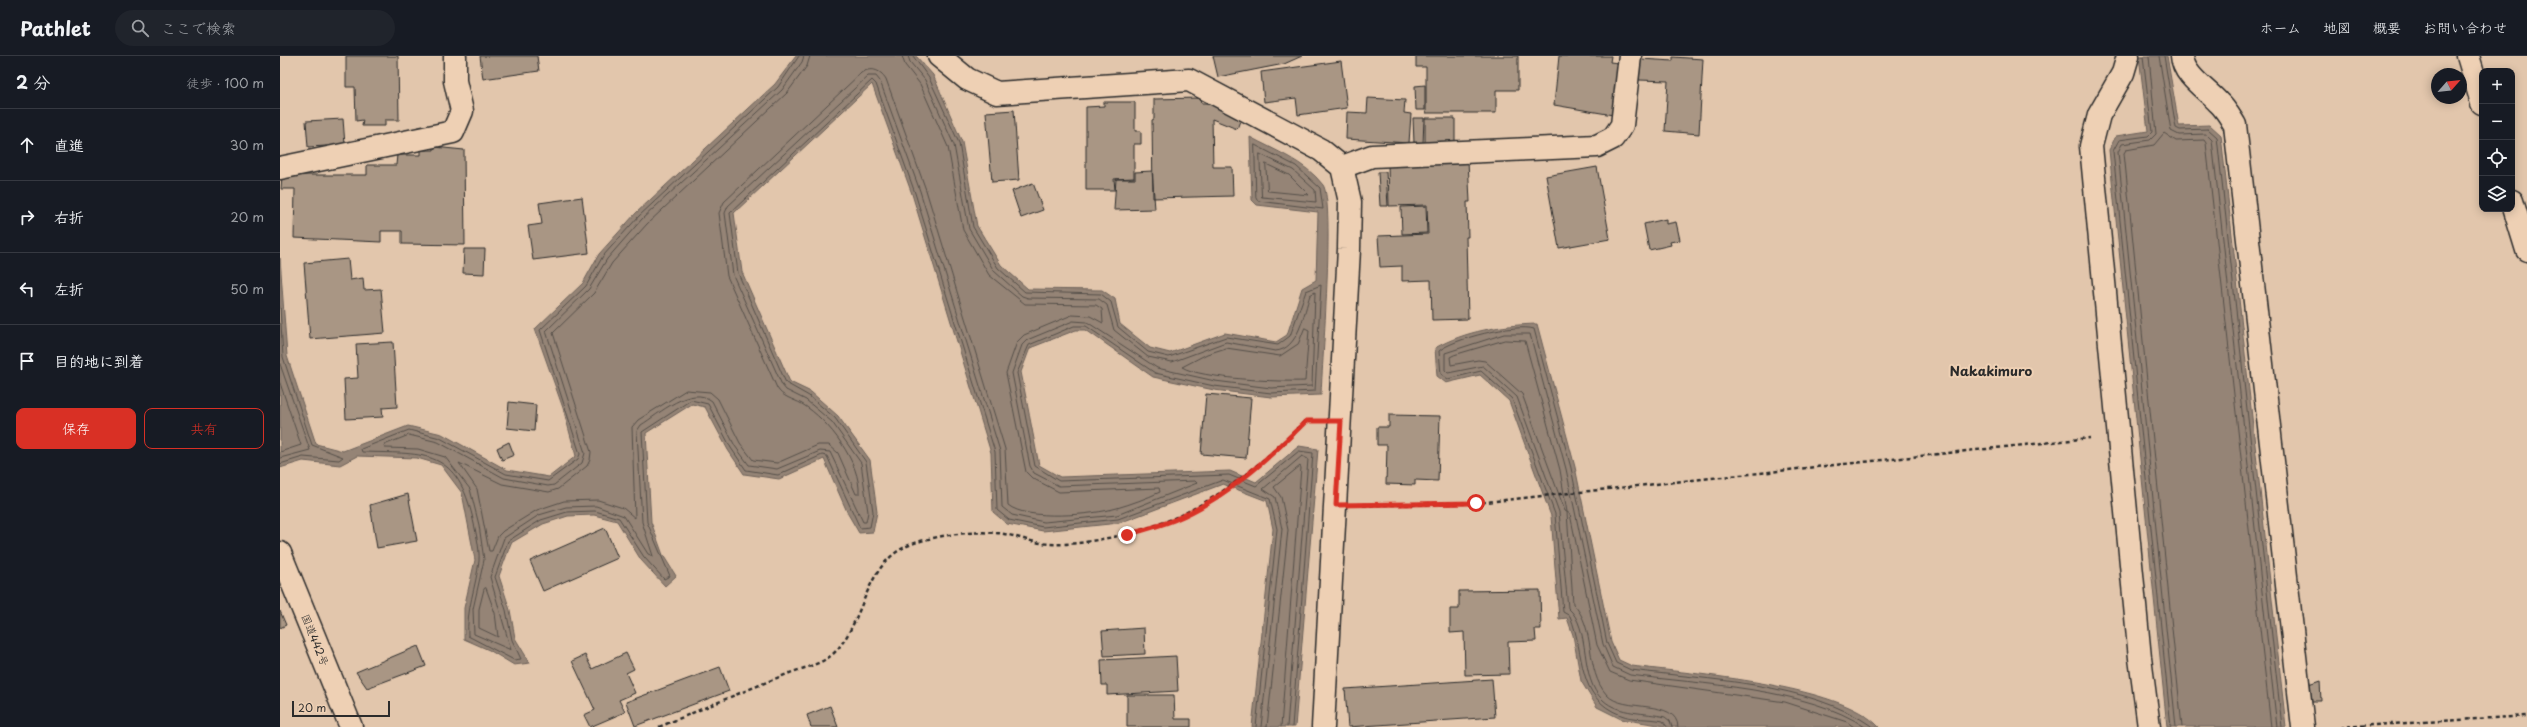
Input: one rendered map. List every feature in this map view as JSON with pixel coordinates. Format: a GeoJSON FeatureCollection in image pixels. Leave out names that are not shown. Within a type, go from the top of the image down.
{"type":"FeatureCollection","features":[{"type":"Feature","properties":{"kind":"main road"},"geometry":{"type":"LineString","coordinates":[[280,168],[453,132],[462,112],[455,81],[455,56]]}},
{"type":"Feature","properties":{"kind":"main road"},"geometry":{"type":"LineString","coordinates":[[939,56],[967,79],[997,93],[1189,80],[1321,150],[1342,167],[1350,202],[1341,421],[1323,727]]}},
{"type":"Feature","properties":{"kind":"main road"},"geometry":{"type":"LineString","coordinates":[[1342,167],[1372,156],[1598,146],[1613,138],[1622,125],[1630,56]]}},
{"type":"Feature","properties":{"kind":"main road"},"geometry":{"type":"LineString","coordinates":[[2128,56],[2123,73],[2099,115],[2091,146],[2140,658],[2149,727]]}},
{"type":"Feature","properties":{"kind":"main road"},"geometry":{"type":"LineString","coordinates":[[2182,56],[2182,62],[2199,86],[2219,102],[2235,125],[2303,727]]}},
{"type":"Feature","properties":{"kind":"main road"},"geometry":{"type":"LineString","coordinates":[[2468,56],[2479,93]]}},
{"type":"Feature","properties":{"kind":"main road"},"geometry":{"type":"LineString","coordinates":[[2515,211],[2527,250]]}},
{"type":"Feature","properties":{"kind":"main road","name":"国道442号"},"geometry":{"type":"LineString","coordinates":[[280,553],[350,727]]}},
{"type":"Feature","properties":{"kind":"path"},"geometry":{"type":"LineString","coordinates":[[660,727],[796,670],[825,660],[840,647],[858,617],[871,584],[886,561],[901,548],[913,543],[975,533],[1002,533],[1042,543],[1080,543],[1127,535],[1175,519],[1212,500],[1255,468],[1306,421],[1341,421]]}},
{"type":"Feature","properties":{"kind":"path"},"geometry":{"type":"LineString","coordinates":[[1336,505],[1476,503],[2119,435]]}},
{"type":"Feature","properties":{"kind":"path"},"geometry":{"type":"LineString","coordinates":[[2340,727],[2527,716]]}},
{"type":"Feature","properties":{"kind":"water"},"geometry":{"type":"Polygon","coordinates":[[[796,56],[916,56],[933,75],[962,142],[977,226],[1001,265],[1028,289],[1102,290],[1115,299],[1120,324],[1150,348],[1170,353],[1225,333],[1276,342],[1287,335],[1302,288],[1316,280],[1318,212],[1257,205],[1252,200],[1250,137],[1299,163],[1323,185],[1328,221],[1328,251],[1321,395],[1271,397],[1214,390],[1153,377],[1086,330],[1076,330],[1030,348],[1021,372],[1039,465],[1060,477],[1230,471],[1256,482],[1299,446],[1318,449],[1295,727],[1252,727],[1273,529],[1267,501],[1223,484],[1119,523],[1043,531],[1007,524],[993,512],[991,453],[912,194],[872,84],[734,213],[742,272],[790,382],[811,392],[838,416],[870,460],[877,512],[873,532],[859,533],[848,514],[824,459],[779,479],[744,474],[728,450],[705,407],[692,404],[646,433],[651,522],[663,555],[676,576],[665,586],[641,560],[617,521],[594,515],[568,516],[543,524],[511,543],[499,576],[510,610],[515,638],[530,663],[514,665],[489,650],[464,639],[464,608],[475,560],[462,493],[441,465],[417,458],[357,456],[340,465],[303,461],[280,468],[280,258],[287,356],[316,444],[343,451],[408,426],[442,434],[507,470],[549,477],[576,456],[563,408],[535,329],[583,283],[599,254],[636,213],[775,84],[796,56]]]}},
{"type":"Feature","properties":{"kind":"water"},"geometry":{"type":"Polygon","coordinates":[[[2139,56],[2167,56],[2179,126],[2210,125],[2221,135],[2286,727],[2167,727],[2109,150],[2116,136],[2148,131],[2139,56]]]}},
{"type":"Feature","properties":{"kind":"water"},"geometry":{"type":"Polygon","coordinates":[[[1537,324],[1575,467],[1611,642],[1619,660],[1632,666],[1726,677],[1799,691],[1832,700],[1860,712],[1879,727],[1671,727],[1621,719],[1597,707],[1581,681],[1573,635],[1567,618],[1559,619],[1551,516],[1509,401],[1480,375],[1446,383],[1437,376],[1435,348],[1471,333],[1511,326],[1537,324]]]}},
{"type":"Feature","properties":{"kind":"building"},"geometry":{"type":"Polygon","coordinates":[[[346,56],[398,56],[399,120],[385,120],[385,126],[362,126],[363,120],[356,121],[355,87],[346,87],[346,56]]]}},
{"type":"Feature","properties":{"kind":"building"},"geometry":{"type":"Polygon","coordinates":[[[480,56],[537,56],[539,71],[483,79],[480,56]]]}},
{"type":"Feature","properties":{"kind":"building"},"geometry":{"type":"Polygon","coordinates":[[[1213,56],[1302,56],[1284,64],[1218,77],[1213,56]]]}},
{"type":"Feature","properties":{"kind":"building"},"geometry":{"type":"Polygon","coordinates":[[[1416,56],[1518,56],[1518,90],[1496,90],[1496,113],[1426,113],[1426,67],[1416,67],[1416,56]]]}},
{"type":"Feature","properties":{"kind":"building"},"geometry":{"type":"Polygon","coordinates":[[[1559,56],[1611,56],[1610,62],[1619,63],[1613,115],[1554,105],[1559,56]]]}},
{"type":"Feature","properties":{"kind":"building"},"geometry":{"type":"Polygon","coordinates":[[[1673,57],[1703,59],[1699,134],[1665,131],[1668,81],[1639,80],[1641,59],[1673,61],[1673,57]]]}},
{"type":"Feature","properties":{"kind":"building"},"geometry":{"type":"Polygon","coordinates":[[[1341,61],[1347,108],[1298,115],[1296,98],[1264,102],[1261,72],[1341,61]]]}},
{"type":"Feature","properties":{"kind":"building"},"geometry":{"type":"Polygon","coordinates":[[[1425,85],[1425,110],[1416,110],[1415,86],[1425,85]]]}},
{"type":"Feature","properties":{"kind":"building"},"geometry":{"type":"Polygon","coordinates":[[[1200,98],[1201,103],[1209,103],[1241,118],[1237,129],[1212,119],[1213,167],[1232,167],[1233,196],[1153,198],[1152,120],[1154,119],[1154,99],[1200,98]]]}},
{"type":"Feature","properties":{"kind":"building"},"geometry":{"type":"Polygon","coordinates":[[[1368,98],[1405,100],[1404,113],[1411,114],[1409,143],[1346,139],[1347,112],[1367,113],[1368,98]]]}},
{"type":"Feature","properties":{"kind":"building"},"geometry":{"type":"Polygon","coordinates":[[[1104,102],[1135,102],[1135,131],[1141,131],[1141,144],[1134,144],[1134,178],[1114,179],[1115,190],[1086,190],[1086,107],[1104,106],[1104,102]]]}},
{"type":"Feature","properties":{"kind":"building"},"geometry":{"type":"Polygon","coordinates":[[[1014,110],[1019,180],[992,182],[986,112],[1014,110]]]}},
{"type":"Feature","properties":{"kind":"building"},"geometry":{"type":"Polygon","coordinates":[[[1413,118],[1424,118],[1423,144],[1414,143],[1413,118]]]}},
{"type":"Feature","properties":{"kind":"building"},"geometry":{"type":"Polygon","coordinates":[[[1425,118],[1455,118],[1455,143],[1425,143],[1425,118]]]}},
{"type":"Feature","properties":{"kind":"building"},"geometry":{"type":"Polygon","coordinates":[[[343,119],[345,145],[308,147],[306,121],[343,119]]]}},
{"type":"Feature","properties":{"kind":"building"},"geometry":{"type":"Polygon","coordinates":[[[434,147],[464,150],[465,245],[402,244],[402,231],[381,231],[381,242],[294,238],[295,189],[281,189],[282,175],[367,175],[367,165],[396,165],[397,155],[421,155],[421,150],[434,150],[434,147]]]}},
{"type":"Feature","properties":{"kind":"building"},"geometry":{"type":"Polygon","coordinates":[[[1468,160],[1470,202],[1467,202],[1468,237],[1466,237],[1468,319],[1432,320],[1431,280],[1402,281],[1402,266],[1380,267],[1378,236],[1428,234],[1427,205],[1389,206],[1388,163],[1468,160]]]}},
{"type":"Feature","properties":{"kind":"building"},"geometry":{"type":"Polygon","coordinates":[[[1597,167],[1610,239],[1559,248],[1546,176],[1597,167]]]}},
{"type":"Feature","properties":{"kind":"building"},"geometry":{"type":"Polygon","coordinates":[[[1152,171],[1155,209],[1114,210],[1116,179],[1135,179],[1135,172],[1152,171]]]}},
{"type":"Feature","properties":{"kind":"building"},"geometry":{"type":"Polygon","coordinates":[[[1378,172],[1386,172],[1388,206],[1380,206],[1378,172]]]}},
{"type":"Feature","properties":{"kind":"building"},"geometry":{"type":"Polygon","coordinates":[[[1033,183],[1043,210],[1021,218],[1012,191],[1033,183]]]}},
{"type":"Feature","properties":{"kind":"building"},"geometry":{"type":"Polygon","coordinates":[[[582,197],[589,253],[533,260],[528,226],[542,224],[539,203],[582,197]]]}},
{"type":"Feature","properties":{"kind":"building"},"geometry":{"type":"Polygon","coordinates":[[[1426,206],[1427,233],[1402,234],[1401,207],[1426,206]]]}},
{"type":"Feature","properties":{"kind":"building"},"geometry":{"type":"Polygon","coordinates":[[[1666,219],[1666,224],[1676,222],[1680,240],[1670,242],[1671,245],[1649,250],[1644,224],[1666,219]]]}},
{"type":"Feature","properties":{"kind":"building"},"geometry":{"type":"Polygon","coordinates":[[[464,249],[485,249],[484,274],[463,273],[464,249]]]}},
{"type":"Feature","properties":{"kind":"building"},"geometry":{"type":"Polygon","coordinates":[[[348,259],[350,280],[363,278],[364,290],[381,289],[385,333],[310,339],[304,263],[348,259]]]}},
{"type":"Feature","properties":{"kind":"building"},"geometry":{"type":"Polygon","coordinates":[[[393,342],[397,407],[382,408],[383,417],[346,419],[344,379],[358,378],[356,344],[393,342]]]}},
{"type":"Feature","properties":{"kind":"building"},"geometry":{"type":"Polygon","coordinates":[[[1206,394],[1251,398],[1246,458],[1201,454],[1206,394]]]}},
{"type":"Feature","properties":{"kind":"building"},"geometry":{"type":"Polygon","coordinates":[[[509,402],[536,405],[534,431],[507,428],[509,402]]]}},
{"type":"Feature","properties":{"kind":"building"},"geometry":{"type":"Polygon","coordinates":[[[1389,415],[1440,416],[1438,481],[1415,480],[1415,485],[1386,484],[1387,445],[1377,445],[1377,427],[1389,427],[1389,415]]]}},
{"type":"Feature","properties":{"kind":"building"},"geometry":{"type":"Polygon","coordinates":[[[509,442],[514,455],[502,460],[497,448],[509,442]]]}},
{"type":"Feature","properties":{"kind":"building"},"geometry":{"type":"Polygon","coordinates":[[[408,494],[417,541],[377,548],[370,505],[408,494]]]}},
{"type":"Feature","properties":{"kind":"building"},"geometry":{"type":"Polygon","coordinates":[[[605,528],[618,558],[543,591],[530,561],[605,528]]]}},
{"type":"Feature","properties":{"kind":"building"},"geometry":{"type":"Polygon","coordinates":[[[1540,590],[1541,629],[1535,629],[1536,641],[1508,642],[1509,674],[1465,675],[1464,632],[1450,633],[1450,609],[1459,609],[1459,591],[1540,590]]]}},
{"type":"Feature","properties":{"kind":"building"},"geometry":{"type":"Polygon","coordinates":[[[280,611],[286,625],[280,628],[280,611]]]}},
{"type":"Feature","properties":{"kind":"building"},"geometry":{"type":"Polygon","coordinates":[[[1144,628],[1145,654],[1104,656],[1102,631],[1144,628]]]}},
{"type":"Feature","properties":{"kind":"building"},"geometry":{"type":"Polygon","coordinates":[[[418,646],[426,666],[367,688],[356,672],[418,646]]]}},
{"type":"Feature","properties":{"kind":"building"},"geometry":{"type":"Polygon","coordinates":[[[626,653],[634,669],[626,673],[635,693],[619,700],[625,712],[590,727],[584,715],[595,710],[572,661],[585,655],[592,669],[626,653]]]}},
{"type":"Feature","properties":{"kind":"building"},"geometry":{"type":"Polygon","coordinates":[[[1176,656],[1178,691],[1107,695],[1107,685],[1102,685],[1101,660],[1176,656]]]}},
{"type":"Feature","properties":{"kind":"building"},"geometry":{"type":"Polygon","coordinates":[[[720,667],[729,691],[635,726],[626,702],[720,667]]]}},
{"type":"Feature","properties":{"kind":"building"},"geometry":{"type":"Polygon","coordinates":[[[1492,679],[1495,717],[1348,727],[1345,689],[1492,679]]]}},
{"type":"Feature","properties":{"kind":"building"},"geometry":{"type":"Polygon","coordinates":[[[2320,681],[2321,701],[2308,701],[2303,687],[2320,681]]]}},
{"type":"Feature","properties":{"kind":"building"},"geometry":{"type":"Polygon","coordinates":[[[1127,695],[1174,695],[1175,719],[1191,719],[1191,727],[1127,727],[1127,695]]]}},
{"type":"Feature","properties":{"kind":"building"},"geometry":{"type":"Polygon","coordinates":[[[830,706],[838,727],[811,727],[807,715],[830,706]]]}},
{"type":"Feature","properties":{"kind":"district","name":"Nakakimuro"},"geometry":{"type":"Point","coordinates":[1991,371]}},
{"type":"Feature","properties":{"kind":"route"},"geometry":{"type":"LineString","coordinates":[[1127,535],[1175,519],[1212,500],[1255,468],[1282,445],[1306,421],[1341,421],[1336,505],[1476,503]]}}]}
